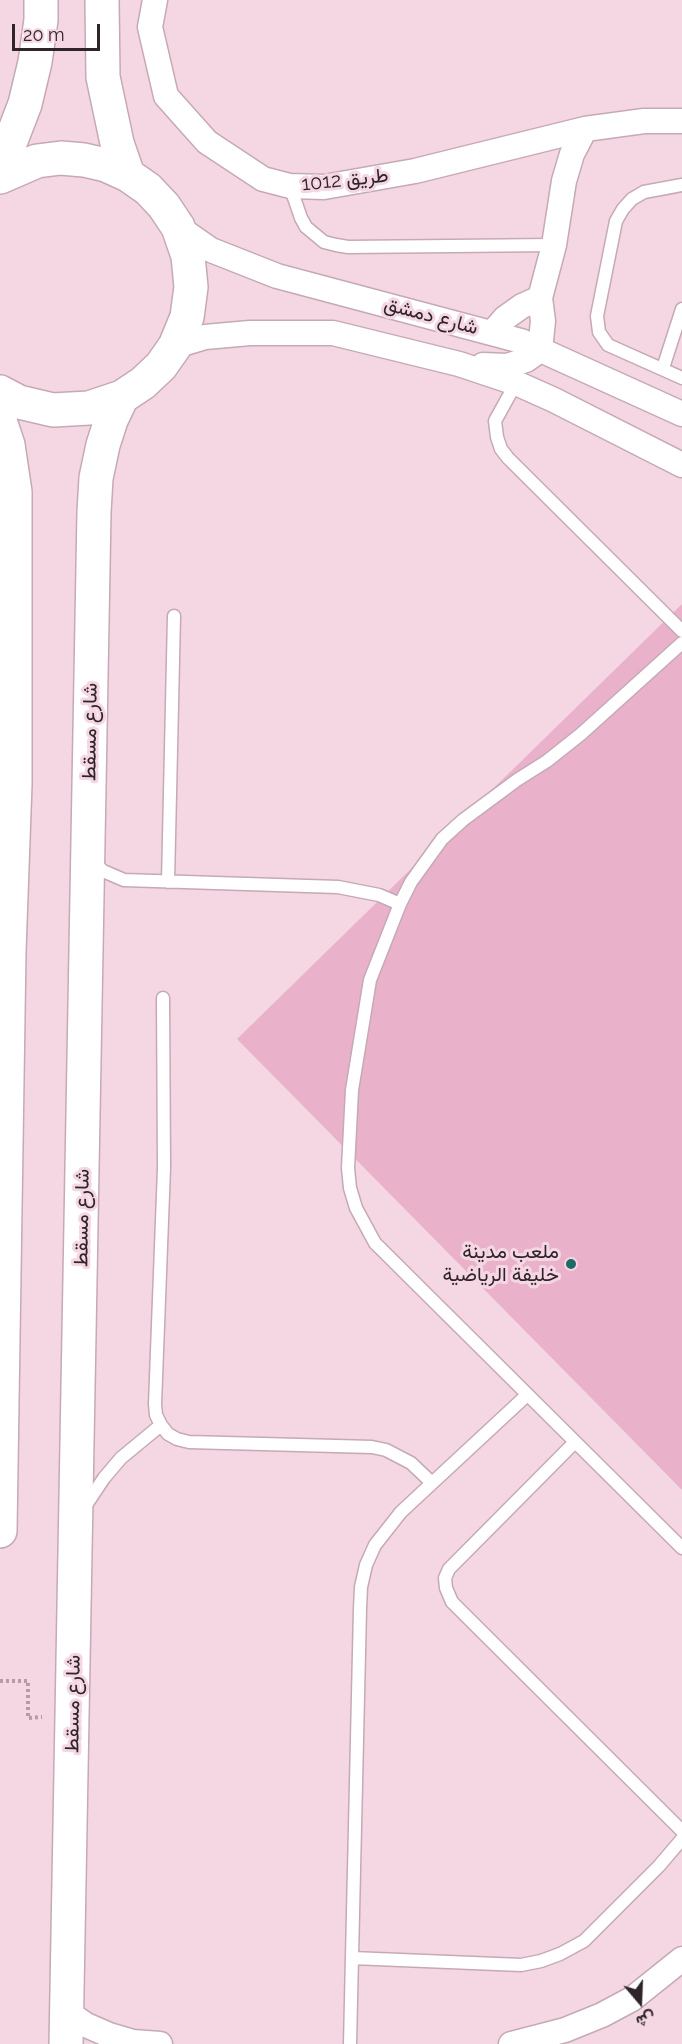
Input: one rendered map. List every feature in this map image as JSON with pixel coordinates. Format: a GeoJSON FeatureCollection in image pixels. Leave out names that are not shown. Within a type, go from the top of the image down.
{"type":"FeatureCollection","features":[{"type":"Feature","properties":{"kind":"street"},"geometry":{"type":"LineString","coordinates":[[0,169],[25,104],[35,62],[41,20],[41,0]]}},
{"type":"Feature","properties":{"kind":"street"},"geometry":{"type":"LineString","coordinates":[[102,0],[103,77],[114,132],[128,175]]}},
{"type":"Feature","properties":{"kind":"street","name":"طريق 1012"},"geometry":{"type":"LineString","coordinates":[[155,0],[150,27],[166,96],[207,142],[263,179],[290,186],[324,187],[415,171],[585,129],[644,122],[682,121]]}},
{"type":"Feature","properties":{"kind":"street"},"geometry":{"type":"LineString","coordinates":[[459,364],[507,366],[526,360],[540,350],[543,321],[540,297],[554,245],[564,182],[572,154],[585,129]]}},
{"type":"Feature","properties":{"kind":"street"},"geometry":{"type":"LineString","coordinates":[[542,139],[555,157],[564,182]]}},
{"type":"Feature","properties":{"kind":"street"},"geometry":{"type":"LineString","coordinates":[[0,177],[37,161],[61,158],[106,165],[128,175],[148,189],[165,206],[178,227],[188,256],[191,287],[187,317],[175,346],[161,366],[143,383],[122,397],[89,408],[53,410],[19,402],[0,392]]}},
{"type":"Feature","properties":{"kind":"street","name":"شارع دمشق"},"geometry":{"type":"LineString","coordinates":[[178,227],[211,250],[277,276],[521,340],[682,414]]}},
{"type":"Feature","properties":{"kind":"street"},"geometry":{"type":"LineString","coordinates":[[492,333],[505,318],[540,297]]}},
{"type":"Feature","properties":{"kind":"street","name":"شارع دمشق"},"geometry":{"type":"LineString","coordinates":[[175,346],[205,337],[250,333],[333,333],[459,364],[516,383],[573,409],[682,465]]}},
{"type":"Feature","properties":{"kind":"street","name":"شارع مسقط"},"geometry":{"type":"LineString","coordinates":[[66,2044],[93,524],[96,478],[106,437],[122,397]]}},
{"type":"Feature","properties":{"kind":"street"},"geometry":{"type":"LineString","coordinates":[[0,421],[8,445],[15,492],[15,784],[9,951],[0,1531]]}},
{"type":"Feature","properties":{"kind":"street"},"geometry":{"type":"LineString","coordinates":[[511,2044],[578,2035],[602,2015],[632,1998],[682,1959]]}},
{"type":"Feature","properties":{"kind":"street"},"geometry":{"type":"LineString","coordinates":[[66,2011],[86,2025],[109,2035],[133,2042],[158,2044]]}},
{"type":"Feature","properties":{"kind":"lane"},"geometry":{"type":"LineString","coordinates":[[682,185],[644,192],[632,199],[623,209],[616,221],[597,316],[599,332],[608,345],[682,378]]}},
{"type":"Feature","properties":{"kind":"lane"},"geometry":{"type":"LineString","coordinates":[[290,186],[306,227],[324,242],[336,245],[348,247],[554,245]]}},
{"type":"Feature","properties":{"kind":"lane"},"geometry":{"type":"LineString","coordinates":[[663,368],[682,309]]}},
{"type":"Feature","properties":{"kind":"lane"},"geometry":{"type":"LineString","coordinates":[[516,383],[495,421],[501,449],[682,631]]}},
{"type":"Feature","properties":{"kind":"lane"},"geometry":{"type":"LineString","coordinates":[[168,882],[174,616]]}},
{"type":"Feature","properties":{"kind":"lane"},"geometry":{"type":"LineString","coordinates":[[682,643],[581,734],[463,820],[442,839],[424,861],[400,904],[370,980],[352,1090],[348,1148],[350,1188],[356,1208],[375,1243],[682,1548]]}},
{"type":"Feature","properties":{"kind":"lane"},"geometry":{"type":"LineString","coordinates":[[88,855],[104,871],[124,880],[338,887],[379,895],[400,904]]}},
{"type":"Feature","properties":{"kind":"lane"},"geometry":{"type":"LineString","coordinates":[[163,998],[164,1168],[155,1404],[156,1415],[161,1425],[168,1434],[189,1442],[372,1447],[386,1450],[411,1463],[432,1483]]}},
{"type":"Feature","properties":{"kind":"lane"},"geometry":{"type":"LineString","coordinates":[[350,2044],[361,1587],[366,1565],[375,1545],[401,1512],[527,1395]]}},
{"type":"Feature","properties":{"kind":"lane"},"geometry":{"type":"LineString","coordinates":[[77,1522],[99,1485],[121,1458],[161,1425]]}},
{"type":"Feature","properties":{"kind":"lane"},"geometry":{"type":"LineString","coordinates":[[576,1442],[449,1569],[446,1588],[452,1602],[682,1831]]}},
{"type":"Feature","properties":{"kind":"lane"},"geometry":{"type":"LineString","coordinates":[[352,1958],[522,1965],[541,1961],[584,1941],[659,1866],[682,1839]]}},
{"type":"Feature","properties":{"kind":"path"},"geometry":{"type":"LineString","coordinates":[[0,1681],[28,1681],[28,1718],[73,1717]]}},
{"type":"Feature","properties":{"kind":"shaded area","name":"ملعب مدينة خليفة الرياضية"},"geometry":{"type":"Polygon","coordinates":[[[682,604],[682,1490],[237,1039],[682,604]]]}},
{"type":"Feature","properties":{"kind":"place","name":"ملعب مدينة خليفة الرياضية"},"geometry":{"type":"Point","coordinates":[571,1264]}}]}
